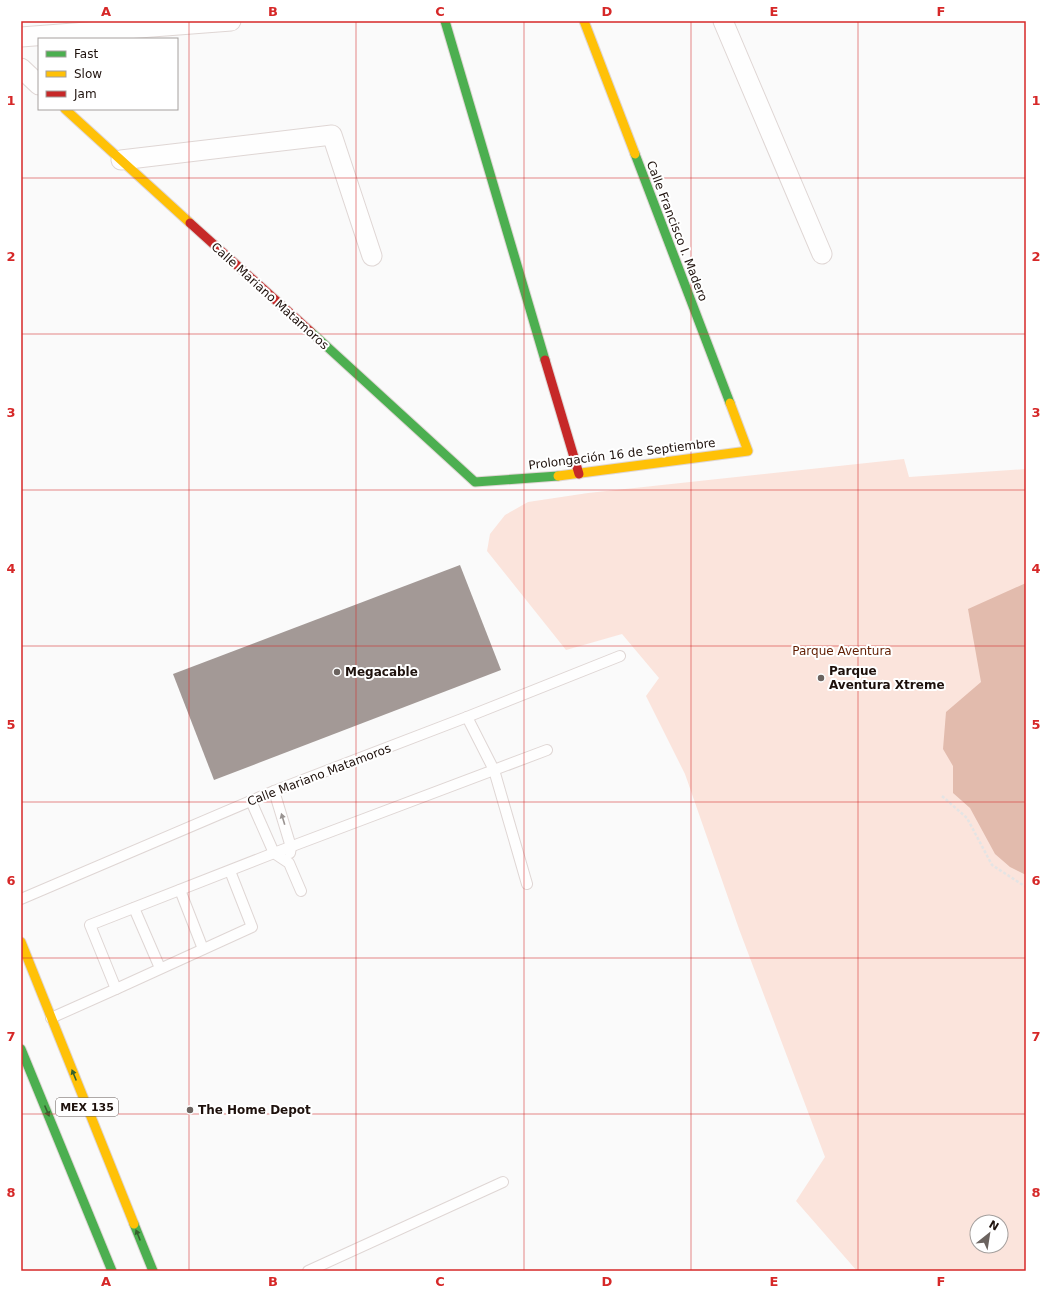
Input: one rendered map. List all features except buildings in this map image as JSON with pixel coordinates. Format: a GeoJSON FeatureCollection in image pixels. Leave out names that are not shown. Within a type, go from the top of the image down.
{"type":"FeatureCollection","features":[{"type":"Feature","properties":{"kind":"street"},"geometry":{"type":"LineString","coordinates":[[24,31],[231,21]]}},
{"type":"Feature","properties":{"kind":"street"},"geometry":{"type":"LineString","coordinates":[[445,21],[579,474]]}},
{"type":"Feature","properties":{"kind":"street","name":"Calle Francisco I. Madero"},"geometry":{"type":"LineString","coordinates":[[584,21],[748,451]]}},
{"type":"Feature","properties":{"kind":"street"},"geometry":{"type":"LineString","coordinates":[[723,21],[822,254]]}},
{"type":"Feature","properties":{"kind":"street"},"geometry":{"type":"LineString","coordinates":[[21,68],[38,84]]}},
{"type":"Feature","properties":{"kind":"street","name":"Calle Mariano Matamoros"},"geometry":{"type":"LineString","coordinates":[[66,110],[475,482]]}},
{"type":"Feature","properties":{"kind":"street"},"geometry":{"type":"LineString","coordinates":[[121,160],[332,135],[372,256]]}},
{"type":"Feature","properties":{"kind":"street","name":"Prolongación 16 de Septiembre"},"geometry":{"type":"LineString","coordinates":[[475,482],[579,474],[748,451]]}},
{"type":"Feature","properties":{"kind":"street","name":"MEX 135"},"geometry":{"type":"LineString","coordinates":[[21,942],[153,1271]]}},
{"type":"Feature","properties":{"kind":"street","name":"MEX 135"},"geometry":{"type":"LineString","coordinates":[[21,1049],[112,1271]]}},
{"type":"Feature","properties":{"kind":"lane","name":"Calle Mariano Matamoros"},"geometry":{"type":"LineString","coordinates":[[21,898],[274,791],[467,718],[620,656]]}},
{"type":"Feature","properties":{"kind":"lane"},"geometry":{"type":"LineString","coordinates":[[467,718],[494,770],[527,884]]}},
{"type":"Feature","properties":{"kind":"lane"},"geometry":{"type":"LineString","coordinates":[[116,989],[90,925],[274,853],[547,750]]}},
{"type":"Feature","properties":{"kind":"lane"},"geometry":{"type":"LineString","coordinates":[[274,791],[291,847],[289,863],[301,891]]}},
{"type":"Feature","properties":{"kind":"lane"},"geometry":{"type":"LineString","coordinates":[[251,801],[274,853],[289,863]]}},
{"type":"Feature","properties":{"kind":"lane"},"geometry":{"type":"LineString","coordinates":[[52,1018],[252,927],[230,871]]}},
{"type":"Feature","properties":{"kind":"lane"},"geometry":{"type":"LineString","coordinates":[[180,890],[203,949]]}},
{"type":"Feature","properties":{"kind":"lane"},"geometry":{"type":"LineString","coordinates":[[134,908],[160,968]]}},
{"type":"Feature","properties":{"kind":"lane"},"geometry":{"type":"LineString","coordinates":[[308,1271],[504,1182]]}},
{"type":"Feature","properties":{"kind":"path"},"geometry":{"type":"LineString","coordinates":[[942,796],[967,818],[992,865],[1026,887]]}},
{"type":"Feature","properties":{"kind":"green space","name":"Parque Aventura"},"geometry":{"type":"Polygon","coordinates":[[[904,459],[909,477],[1026,469],[1026,1271],[857,1271],[796,1201],[825,1157],[739,929],[685,774],[646,696],[659,678],[622,634],[566,650],[487,551],[490,534],[505,515],[528,502],[588,493],[904,459]]]}},
{"type":"Feature","properties":{"kind":"shaded area"},"geometry":{"type":"Polygon","coordinates":[[[1026,583],[1026,875],[1010,867],[995,854],[970,808],[953,793],[953,766],[943,749],[946,712],[981,682],[968,609],[1026,583]]]}},
{"type":"Feature","properties":{"kind":"traffic: fast"},"geometry":{"type":"LineString","coordinates":[[445,21],[545,360]]}},
{"type":"Feature","properties":{"kind":"traffic: fast"},"geometry":{"type":"LineString","coordinates":[[635,154],[730,403]]}},
{"type":"Feature","properties":{"kind":"traffic: fast"},"geometry":{"type":"LineString","coordinates":[[311,332],[475,482],[558,476]]}},
{"type":"Feature","properties":{"kind":"traffic: fast"},"geometry":{"type":"LineString","coordinates":[[21,1049],[112,1271]]}},
{"type":"Feature","properties":{"kind":"traffic: fast"},"geometry":{"type":"LineString","coordinates":[[134,1224],[153,1271]]}},
{"type":"Feature","properties":{"kind":"traffic: slow"},"geometry":{"type":"LineString","coordinates":[[584,21],[635,154]]}},
{"type":"Feature","properties":{"kind":"traffic: slow"},"geometry":{"type":"LineString","coordinates":[[66,110],[190,223]]}},
{"type":"Feature","properties":{"kind":"traffic: slow"},"geometry":{"type":"LineString","coordinates":[[558,476],[748,451],[730,403]]}},
{"type":"Feature","properties":{"kind":"traffic: slow"},"geometry":{"type":"LineString","coordinates":[[21,942],[134,1224]]}},
{"type":"Feature","properties":{"kind":"traffic: jam"},"geometry":{"type":"LineString","coordinates":[[190,223],[311,332]]}},
{"type":"Feature","properties":{"kind":"traffic: jam"},"geometry":{"type":"LineString","coordinates":[[545,360],[579,474]]}},
{"type":"Feature","properties":{"kind":"place","name":"Megacable"},"geometry":{"type":"Point","coordinates":[337,672]}},
{"type":"Feature","properties":{"kind":"place","name":"Parque Aventura Xtreme"},"geometry":{"type":"Point","coordinates":[821,678]}},
{"type":"Feature","properties":{"kind":"place","name":"The Home Depot"},"geometry":{"type":"Point","coordinates":[190,1110]}}]}
